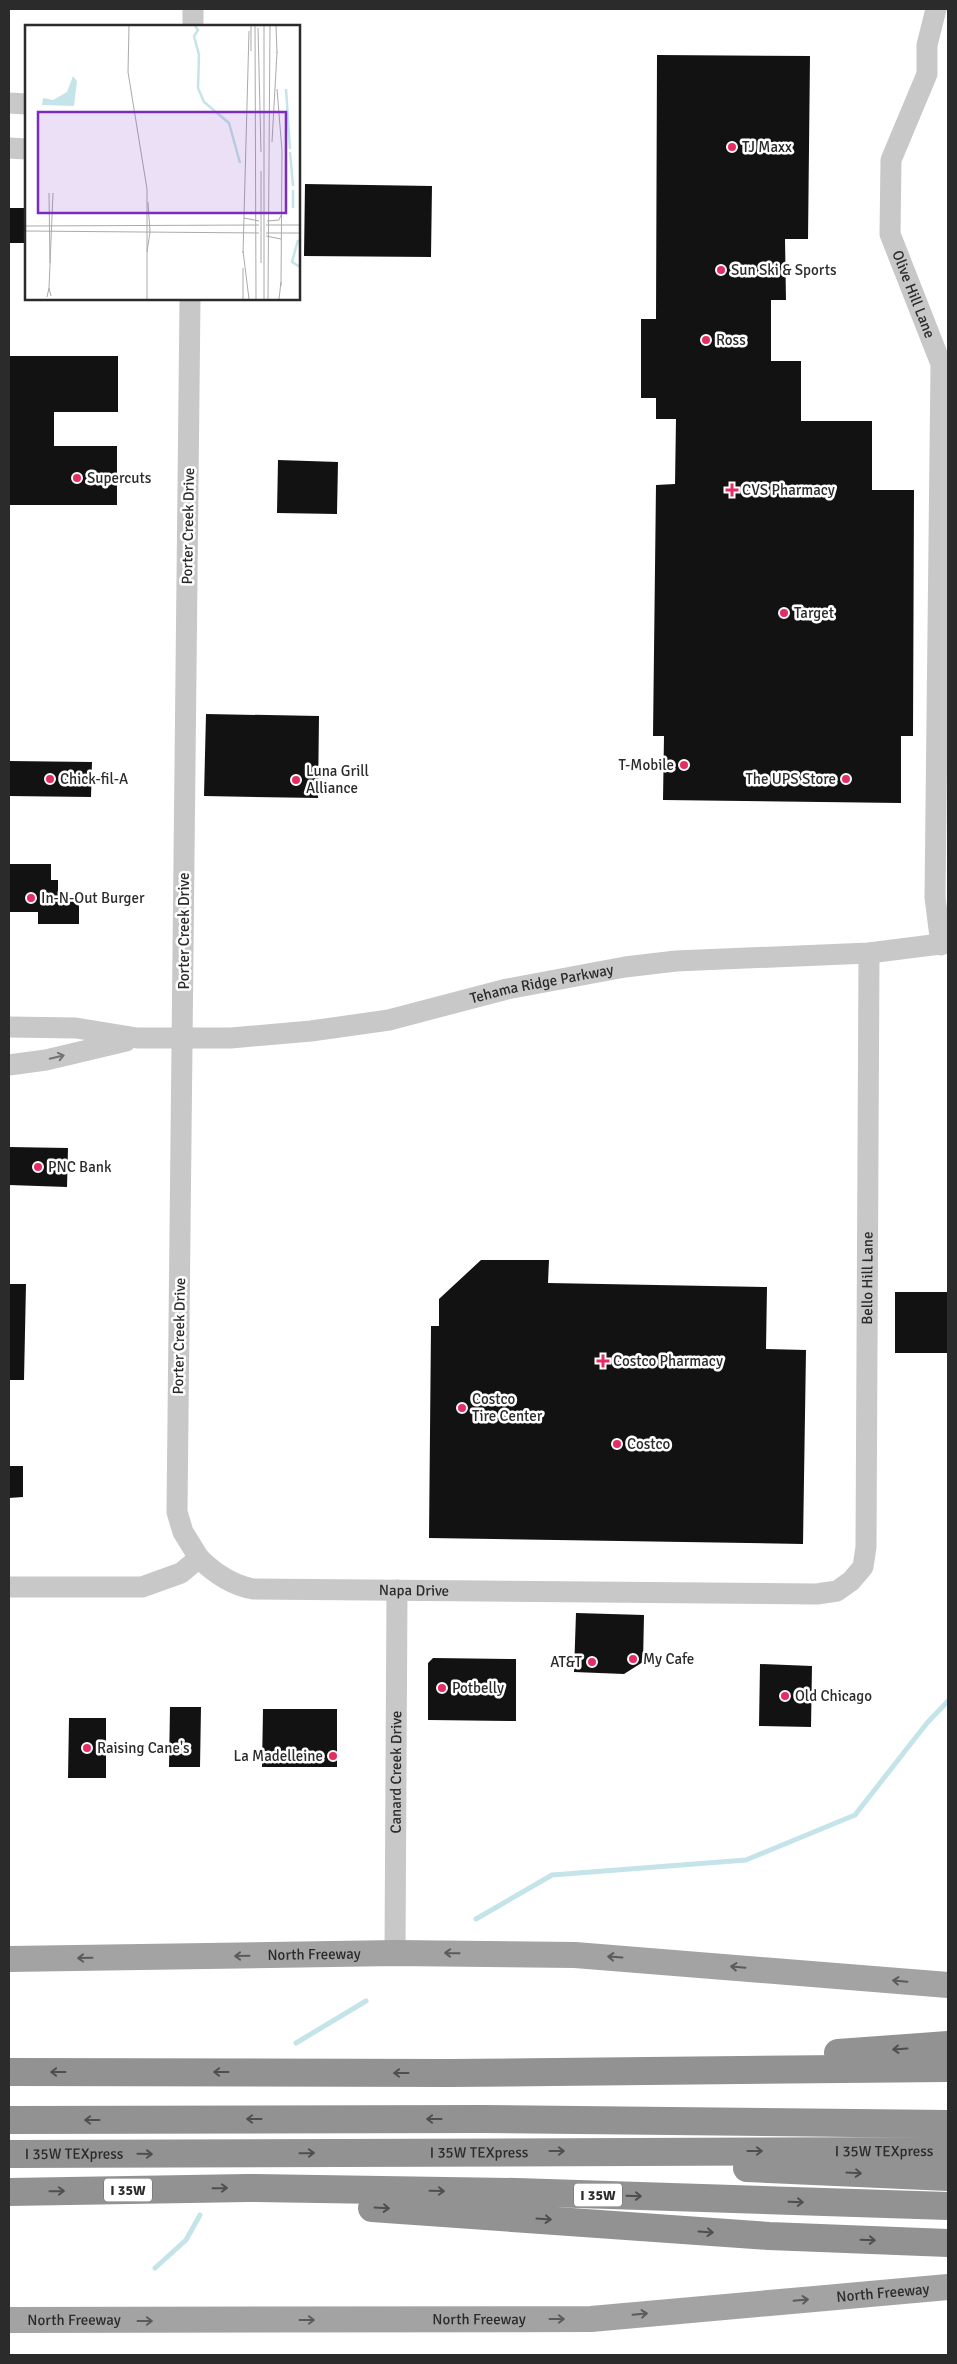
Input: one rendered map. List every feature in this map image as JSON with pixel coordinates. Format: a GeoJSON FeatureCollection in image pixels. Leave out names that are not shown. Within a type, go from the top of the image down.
{"type":"FeatureCollection","features":[{"type":"Feature","properties":{"kind":"highway"},"geometry":{"type":"LineString","coordinates":[[450,2073],[505,2056],[780,2058],[948,2045]]}},
{"type":"Feature","properties":{"kind":"highway"},"geometry":{"type":"LineString","coordinates":[[9,2072],[450,2073],[948,2068]]}},
{"type":"Feature","properties":{"kind":"highway"},"geometry":{"type":"LineString","coordinates":[[576,2120],[608,2105],[948,2106]]}},
{"type":"Feature","properties":{"kind":"highway","name":"I 35W TEXpress"},"geometry":{"type":"LineString","coordinates":[[9,2120],[576,2120],[948,2124]]}},
{"type":"Feature","properties":{"kind":"highway"},"geometry":{"type":"LineString","coordinates":[[634,2150],[664,2165],[948,2177]]}},
{"type":"Feature","properties":{"kind":"highway","name":"I 35W TEXpress"},"geometry":{"type":"LineString","coordinates":[[9,2154],[634,2150],[948,2151]]}},
{"type":"Feature","properties":{"kind":"highway"},"geometry":{"type":"LineString","coordinates":[[248,2188],[293,2203],[769,2236],[948,2243]]}},
{"type":"Feature","properties":{"kind":"highway","name":"I 35W"},"geometry":{"type":"LineString","coordinates":[[9,2192],[248,2188],[518,2192],[948,2206]]}},
{"type":"Feature","properties":{"kind":"main road","name":"North Freeway"},"geometry":{"type":"LineString","coordinates":[[9,1959],[395,1953],[575,1954],[948,1985]]}},
{"type":"Feature","properties":{"kind":"main road","name":"North Freeway"},"geometry":{"type":"LineString","coordinates":[[9,2320],[591,2319],[948,2287]]}},
{"type":"Feature","properties":{"kind":"street"},"geometry":{"type":"LineString","coordinates":[[193,9],[193,25]]}},
{"type":"Feature","properties":{"kind":"street","name":"Olive Hill Lane"},"geometry":{"type":"LineString","coordinates":[[936,9],[927,45],[927,74],[891,160],[890,234],[942,364],[935,896],[945,944]]}},
{"type":"Feature","properties":{"kind":"street"},"geometry":{"type":"LineString","coordinates":[[9,103],[25,104]]}},
{"type":"Feature","properties":{"kind":"street"},"geometry":{"type":"LineString","coordinates":[[9,148],[25,149]]}},
{"type":"Feature","properties":{"kind":"street","name":"Porter Creek Drive"},"geometry":{"type":"LineString","coordinates":[[190,300],[178,1512],[183,1532],[199,1558]]}},
{"type":"Feature","properties":{"kind":"street","name":"Tehama Ridge Parkway"},"geometry":{"type":"LineString","coordinates":[[9,1027],[76,1028],[137,1038],[231,1038],[302,1032],[389,1020],[507,989],[633,966],[676,961],[869,952],[945,944]]}},
{"type":"Feature","properties":{"kind":"street","name":"Bello Hill Lane"},"geometry":{"type":"LineString","coordinates":[[837,1591],[851,1581],[863,1567],[866,1547],[869,952]]}},
{"type":"Feature","properties":{"kind":"street","name":"Tehama Ridge Parkway"},"geometry":{"type":"LineString","coordinates":[[9,1065],[46,1060],[137,1038]]}},
{"type":"Feature","properties":{"kind":"street"},"geometry":{"type":"LineString","coordinates":[[9,1586],[142,1587],[181,1573],[199,1558]]}},
{"type":"Feature","properties":{"kind":"street","name":"Napa Drive"},"geometry":{"type":"LineString","coordinates":[[199,1558],[209,1569],[240,1586],[253,1589],[807,1594],[837,1591]]}},
{"type":"Feature","properties":{"kind":"street","name":"Canard Creek Drive"},"geometry":{"type":"LineString","coordinates":[[395,1953],[397,1590]]}},
{"type":"Feature","properties":{"kind":"building"},"geometry":{"type":"Polygon","coordinates":[[[657,55],[810,56],[808,239],[785,239],[786,300],[771,300],[771,361],[801,361],[801,421],[872,421],[872,490],[914,490],[913,736],[901,736],[901,803],[663,800],[664,736],[653,736],[656,485],[675,484],[676,419],[656,419],[656,398],[641,398],[641,319],[656,319],[657,55]]]}},
{"type":"Feature","properties":{"kind":"building"},"geometry":{"type":"Polygon","coordinates":[[[305,184],[432,186],[431,257],[304,256],[305,184]]]}},
{"type":"Feature","properties":{"kind":"building"},"geometry":{"type":"Polygon","coordinates":[[[9,208],[25,208],[25,243],[9,243],[9,208]]]}},
{"type":"Feature","properties":{"kind":"building"},"geometry":{"type":"Polygon","coordinates":[[[9,356],[118,356],[118,412],[54,412],[54,446],[117,446],[117,505],[9,505],[9,356]]]}},
{"type":"Feature","properties":{"kind":"building"},"geometry":{"type":"Polygon","coordinates":[[[278,460],[338,462],[337,514],[277,513],[278,460]]]}},
{"type":"Feature","properties":{"kind":"building"},"geometry":{"type":"Polygon","coordinates":[[[206,714],[319,716],[318,798],[204,796],[206,714]]]}},
{"type":"Feature","properties":{"kind":"building","name":"Chick-fil-A"},"geometry":{"type":"Polygon","coordinates":[[[9,761],[92,762],[91,797],[9,796],[9,761]]]}},
{"type":"Feature","properties":{"kind":"building","name":"In-N-Out Burger"},"geometry":{"type":"Polygon","coordinates":[[[9,864],[51,864],[51,880],[58,880],[58,901],[79,901],[79,924],[38,924],[38,912],[9,912],[9,864]]]}},
{"type":"Feature","properties":{"kind":"building","name":"PNC Bank"},"geometry":{"type":"Polygon","coordinates":[[[9,1147],[68,1148],[67,1187],[9,1185],[9,1147]]]}},
{"type":"Feature","properties":{"kind":"building","name":"Costco"},"geometry":{"type":"Polygon","coordinates":[[[481,1260],[549,1260],[548,1283],[767,1287],[766,1349],[806,1350],[803,1544],[429,1538],[431,1326],[439,1326],[439,1299],[481,1260]]]}},
{"type":"Feature","properties":{"kind":"building"},"geometry":{"type":"Polygon","coordinates":[[[9,1284],[26,1284],[24,1380],[9,1380],[9,1284]]]}},
{"type":"Feature","properties":{"kind":"building"},"geometry":{"type":"Polygon","coordinates":[[[895,1292],[948,1292],[948,1353],[895,1353],[895,1292]]]}},
{"type":"Feature","properties":{"kind":"building"},"geometry":{"type":"Polygon","coordinates":[[[9,1466],[23,1466],[23,1497],[9,1498],[9,1466]]]}},
{"type":"Feature","properties":{"kind":"building"},"geometry":{"type":"Polygon","coordinates":[[[576,1613],[644,1615],[643,1662],[624,1674],[574,1672],[576,1613]]]}},
{"type":"Feature","properties":{"kind":"building"},"geometry":{"type":"Polygon","coordinates":[[[433,1658],[516,1659],[516,1721],[428,1720],[428,1663],[433,1658]]]}},
{"type":"Feature","properties":{"kind":"building","name":"Old Chicago"},"geometry":{"type":"Polygon","coordinates":[[[760,1664],[812,1666],[811,1727],[759,1726],[760,1664]]]}},
{"type":"Feature","properties":{"kind":"building"},"geometry":{"type":"Polygon","coordinates":[[[170,1707],[201,1707],[200,1767],[169,1767],[170,1707]]]}},
{"type":"Feature","properties":{"kind":"building"},"geometry":{"type":"Polygon","coordinates":[[[263,1709],[337,1709],[337,1767],[262,1767],[263,1709]]]}},
{"type":"Feature","properties":{"kind":"building","name":"Raising Cane's"},"geometry":{"type":"Polygon","coordinates":[[[69,1718],[106,1718],[106,1778],[68,1778],[69,1718]]]}},
{"type":"Feature","properties":{"kind":"waterway"},"geometry":{"type":"LineString","coordinates":[[476,1919],[552,1875],[746,1860],[855,1815],[927,1723],[948,1701]]}},
{"type":"Feature","properties":{"kind":"waterway"},"geometry":{"type":"LineString","coordinates":[[296,2043],[366,2001]]}},
{"type":"Feature","properties":{"kind":"waterway"},"geometry":{"type":"LineString","coordinates":[[155,2268],[186,2240],[200,2215]]}},
{"type":"Feature","properties":{"kind":"place","name":"TJ Maxx"},"geometry":{"type":"Point","coordinates":[732,147]}},
{"type":"Feature","properties":{"kind":"place","name":"Sun Ski & Sports"},"geometry":{"type":"Point","coordinates":[721,270]}},
{"type":"Feature","properties":{"kind":"place","name":"Ross"},"geometry":{"type":"Point","coordinates":[706,340]}},
{"type":"Feature","properties":{"kind":"place","name":"Supercuts"},"geometry":{"type":"Point","coordinates":[77,478]}},
{"type":"Feature","properties":{"kind":"place","name":"CVS Pharmacy"},"geometry":{"type":"Point","coordinates":[732,490]}},
{"type":"Feature","properties":{"kind":"place","name":"Target"},"geometry":{"type":"Point","coordinates":[784,613]}},
{"type":"Feature","properties":{"kind":"place","name":"T-Mobile"},"geometry":{"type":"Point","coordinates":[684,765]}},
{"type":"Feature","properties":{"kind":"place","name":"Chick-fil-A"},"geometry":{"type":"Point","coordinates":[50,779]}},
{"type":"Feature","properties":{"kind":"place","name":"The UPS Store"},"geometry":{"type":"Point","coordinates":[846,779]}},
{"type":"Feature","properties":{"kind":"place","name":"Luna Grill Alliance"},"geometry":{"type":"Point","coordinates":[296,780]}},
{"type":"Feature","properties":{"kind":"place","name":"In-N-Out Burger"},"geometry":{"type":"Point","coordinates":[31,898]}},
{"type":"Feature","properties":{"kind":"place","name":"PNC Bank"},"geometry":{"type":"Point","coordinates":[38,1167]}},
{"type":"Feature","properties":{"kind":"place","name":"Costco Pharmacy"},"geometry":{"type":"Point","coordinates":[603,1361]}},
{"type":"Feature","properties":{"kind":"place","name":"Costco Tire Center"},"geometry":{"type":"Point","coordinates":[462,1408]}},
{"type":"Feature","properties":{"kind":"place","name":"Costco"},"geometry":{"type":"Point","coordinates":[617,1444]}},
{"type":"Feature","properties":{"kind":"place","name":"My Cafe"},"geometry":{"type":"Point","coordinates":[633,1659]}},
{"type":"Feature","properties":{"kind":"place","name":"AT&T"},"geometry":{"type":"Point","coordinates":[592,1662]}},
{"type":"Feature","properties":{"kind":"place","name":"Potbelly"},"geometry":{"type":"Point","coordinates":[442,1688]}},
{"type":"Feature","properties":{"kind":"place","name":"Old Chicago"},"geometry":{"type":"Point","coordinates":[785,1696]}},
{"type":"Feature","properties":{"kind":"place","name":"Raising Cane's"},"geometry":{"type":"Point","coordinates":[87,1748]}},
{"type":"Feature","properties":{"kind":"place","name":"La Madelleine"},"geometry":{"type":"Point","coordinates":[333,1756]}}]}
